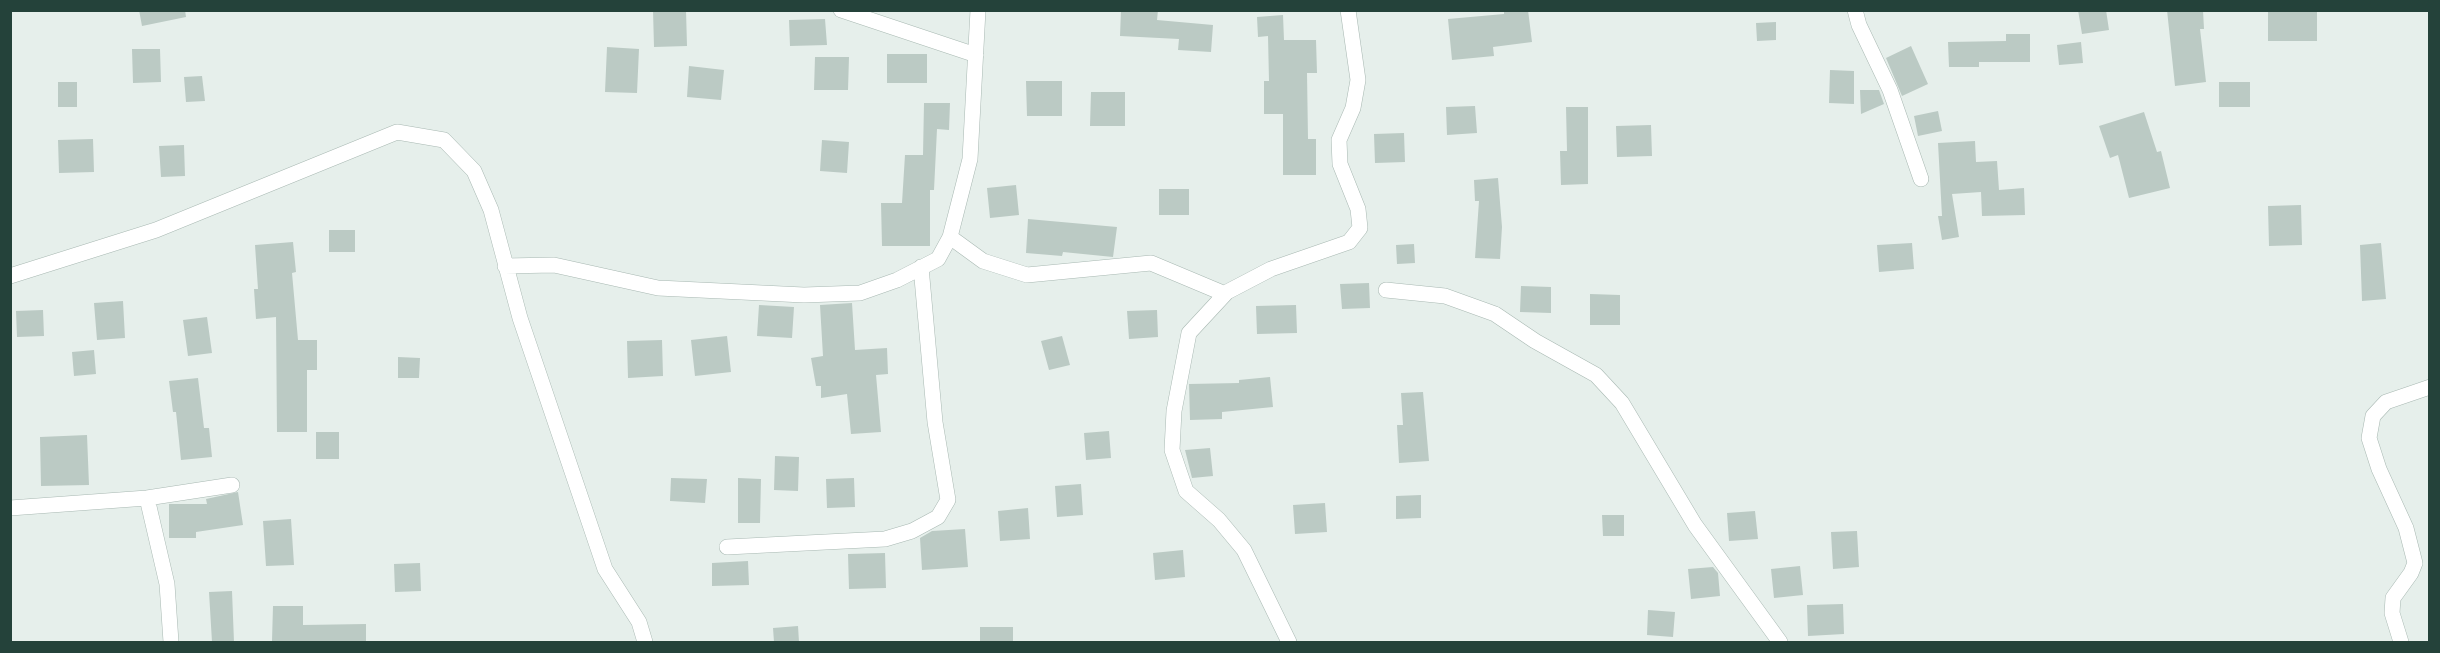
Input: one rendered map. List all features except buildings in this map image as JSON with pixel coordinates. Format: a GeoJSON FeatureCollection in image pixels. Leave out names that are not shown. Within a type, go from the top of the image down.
{"type":"FeatureCollection","features":[{"type":"Feature","properties":{"kind":"street"},"geometry":{"type":"LineString","coordinates":[[842,10],[976,55]]}},
{"type":"Feature","properties":{"kind":"street"},"geometry":{"type":"LineString","coordinates":[[505,266],[554,265],[658,288],[804,295],[860,293],[897,280],[938,259],[950,237],[970,159],[978,10]]}},
{"type":"Feature","properties":{"kind":"street"},"geometry":{"type":"LineString","coordinates":[[1288,642],[1244,550],[1219,520],[1186,491],[1172,450],[1174,411],[1189,333],[1225,294],[1271,269],[1349,242],[1360,228],[1358,209],[1340,164],[1339,140],[1353,108],[1358,80],[1348,10]]}},
{"type":"Feature","properties":{"kind":"street"},"geometry":{"type":"LineString","coordinates":[[1855,10],[1859,25],[1890,90],[1921,179]]}},
{"type":"Feature","properties":{"kind":"street"},"geometry":{"type":"LineString","coordinates":[[10,276],[156,230],[397,132],[444,140],[474,171],[491,210],[520,318],[605,569],[639,622],[645,642]]}},
{"type":"Feature","properties":{"kind":"street"},"geometry":{"type":"LineString","coordinates":[[950,237],[983,261],[1027,275],[1150,263],[1225,294]]}},
{"type":"Feature","properties":{"kind":"street"},"geometry":{"type":"LineString","coordinates":[[727,547],[885,539],[912,531],[938,517],[948,500],[935,422],[921,267]]}},
{"type":"Feature","properties":{"kind":"street"},"geometry":{"type":"LineString","coordinates":[[1386,290],[1445,296],[1495,314],[1535,341],[1596,375],[1622,403],[1695,525],[1780,642]]}},
{"type":"Feature","properties":{"kind":"street"},"geometry":{"type":"LineString","coordinates":[[2401,642],[2392,613],[2393,598],[2411,573],[2415,563],[2406,528],[2379,469],[2369,438],[2373,416],[2386,402],[2430,387]]}},
{"type":"Feature","properties":{"kind":"street"},"geometry":{"type":"LineString","coordinates":[[10,508],[147,498],[232,485]]}},
{"type":"Feature","properties":{"kind":"street"},"geometry":{"type":"LineString","coordinates":[[147,498],[167,584],[171,642]]}}]}
